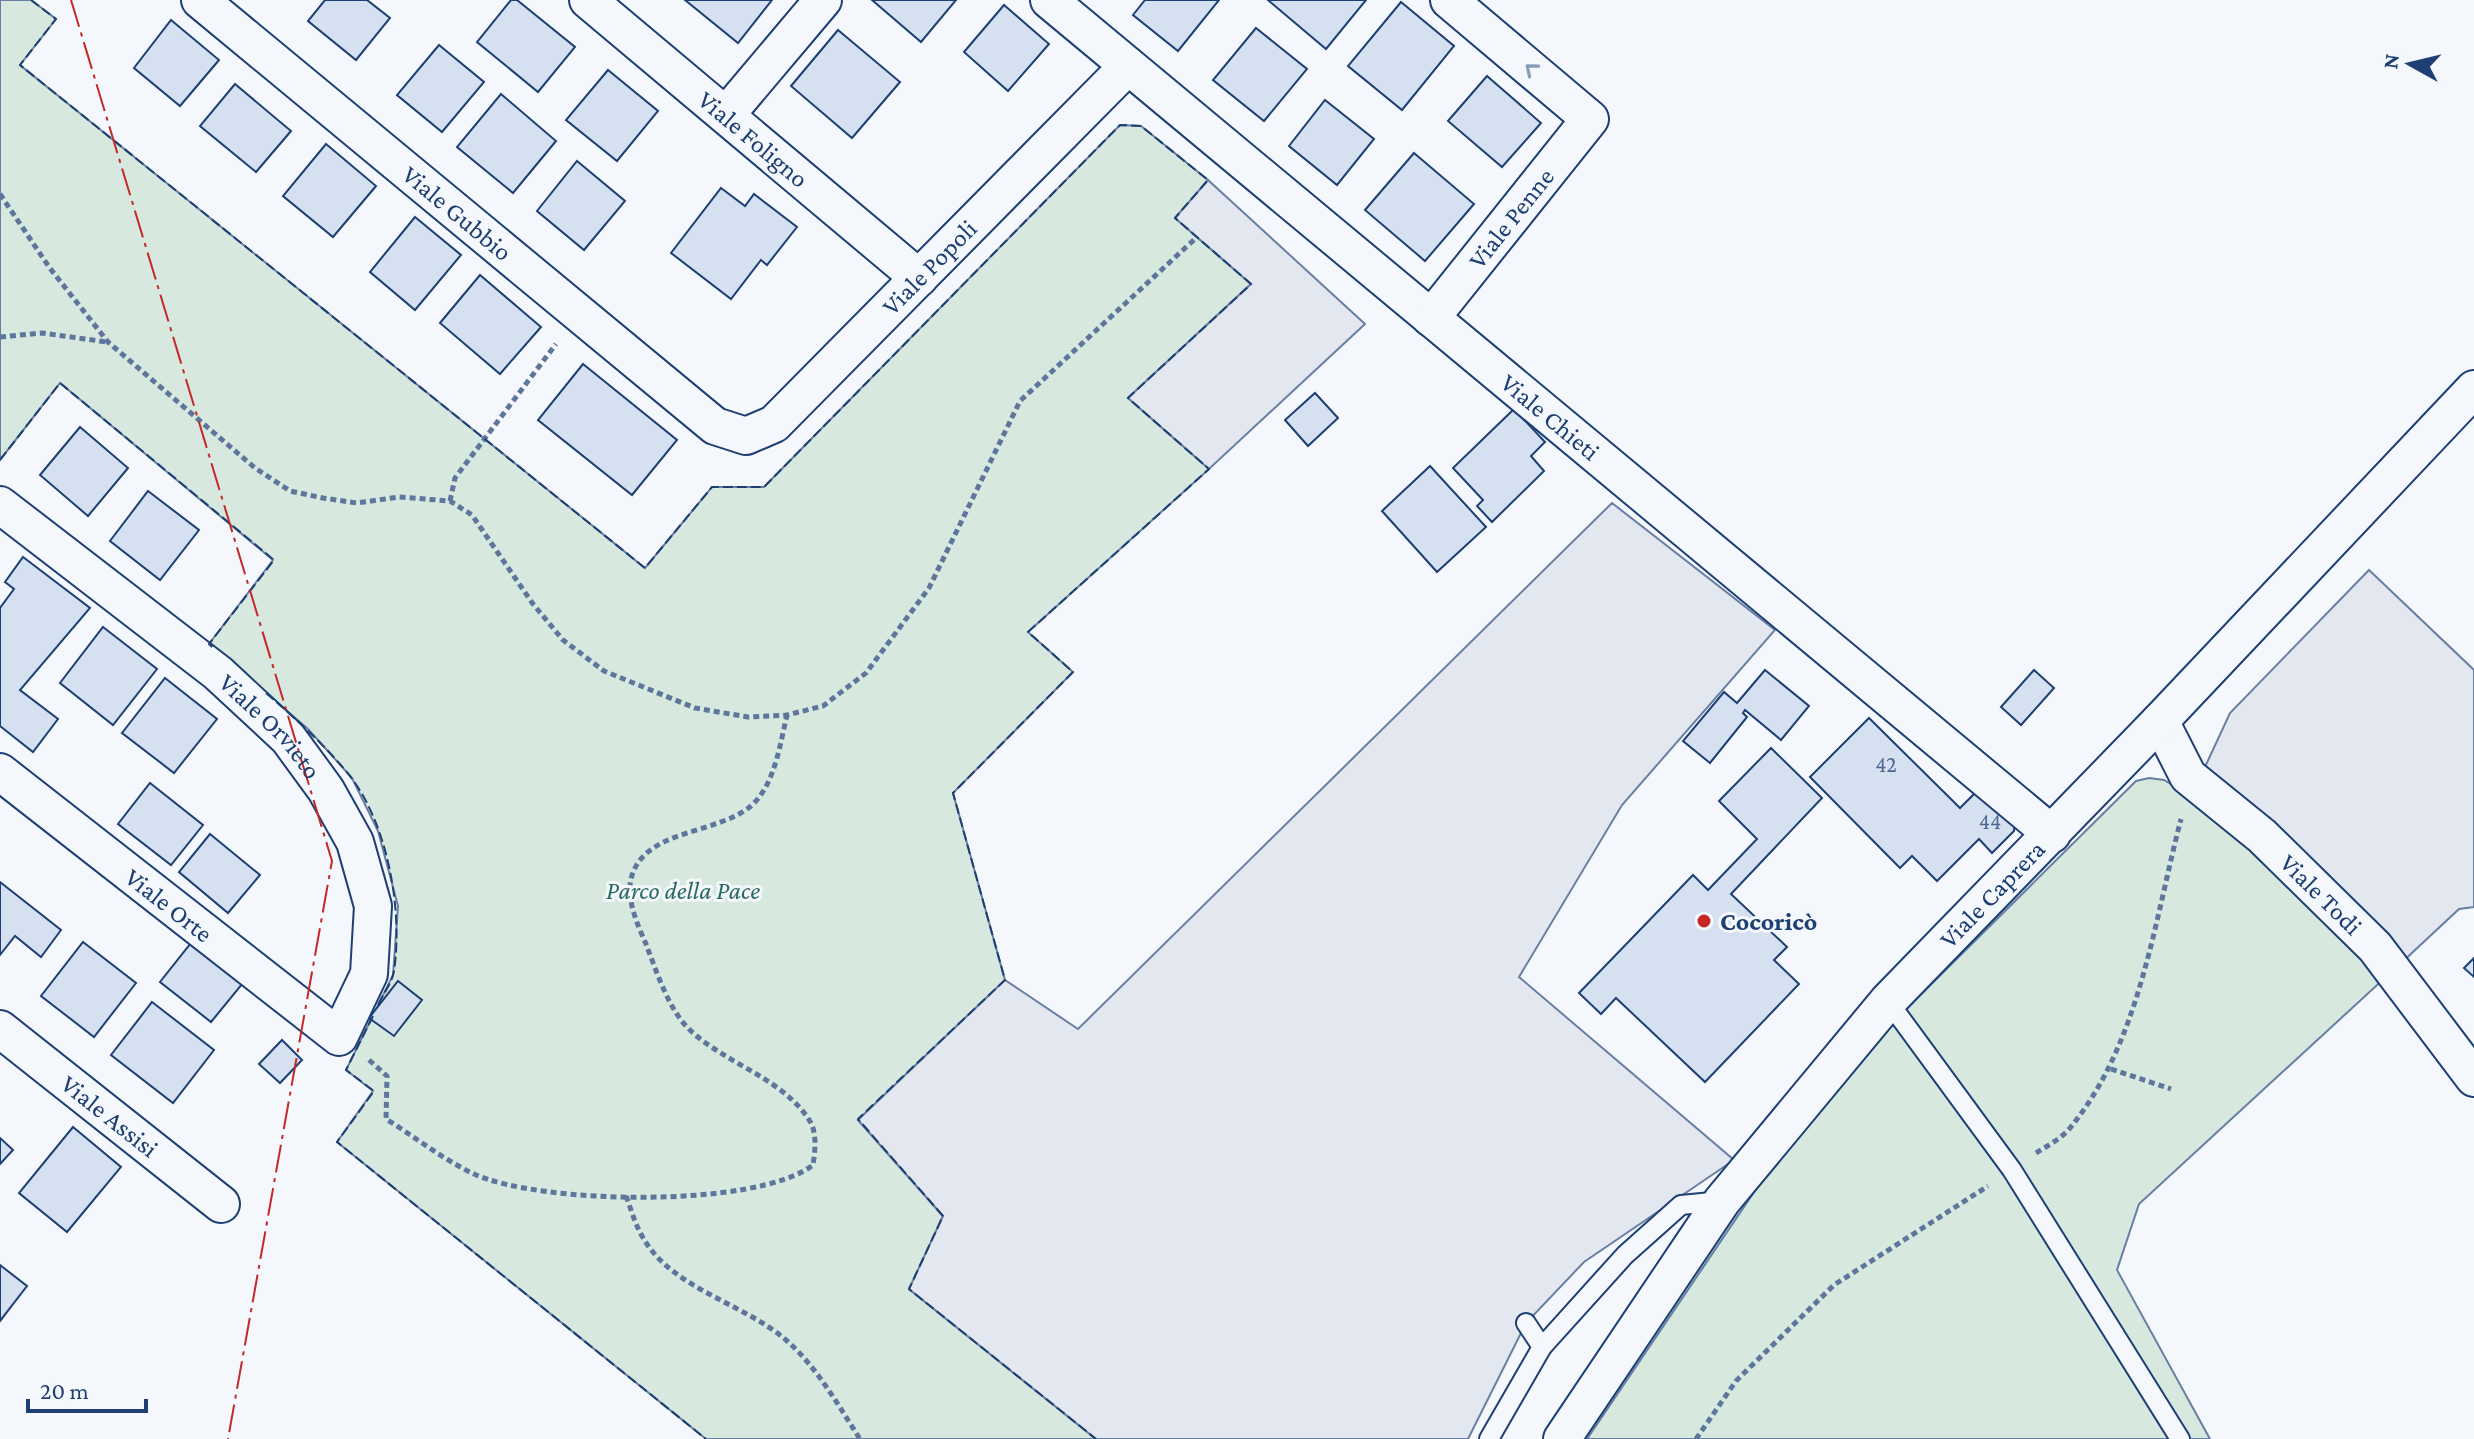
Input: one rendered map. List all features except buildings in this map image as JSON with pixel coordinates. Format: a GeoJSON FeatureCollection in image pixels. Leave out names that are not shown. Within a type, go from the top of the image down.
{"type":"FeatureCollection","features":[{"type":"Feature","properties":{"kind":"street","name":"Viale Gubbio"},"geometry":{"type":"LineString","coordinates":[[200,0],[715,426]]}},
{"type":"Feature","properties":{"kind":"street","name":"Viale Foligno"},"geometry":{"type":"LineString","coordinates":[[588,0],[919,278]]}},
{"type":"Feature","properties":{"kind":"street"},"geometry":{"type":"LineString","coordinates":[[726,115],[823,0]]}},
{"type":"Feature","properties":{"kind":"street","name":"Viale Penne"},"geometry":{"type":"LineString","coordinates":[[1431,318],[1590,119],[1449,0]]}},
{"type":"Feature","properties":{"kind":"street","name":"Viale Chieti"},"geometry":{"type":"LineString","coordinates":[[1072,7],[1128,66],[2052,834]]}},
{"type":"Feature","properties":{"kind":"street","name":"Viale Popoli"},"geometry":{"type":"LineString","coordinates":[[715,426],[746,436],[774,424],[1128,66]]}},
{"type":"Feature","properties":{"kind":"street","name":"Viale Caprera"},"geometry":{"type":"LineString","coordinates":[[1562,1439],[1722,1201],[1888,1001],[2052,834],[2474,389]]}},
{"type":"Feature","properties":{"kind":"street","name":"Viale Orvieto"},"geometry":{"type":"LineString","coordinates":[[0,505],[218,673],[288,738],[326,790],[355,842],[373,906],[369,974],[339,1037]]}},
{"type":"Feature","properties":{"kind":"street","name":"Viale Todi"},"geometry":{"type":"LineString","coordinates":[[2160,721],[2188,776],[2262,836],[2375,947],[2474,1078]]}},
{"type":"Feature","properties":{"kind":"street","name":"Viale Orte"},"geometry":{"type":"LineString","coordinates":[[0,772],[339,1037]]}},
{"type":"Feature","properties":{"kind":"street","name":"Viale Assisi"},"geometry":{"type":"LineString","coordinates":[[0,1029],[221,1204]]}},
{"type":"Feature","properties":{"kind":"lane"},"geometry":{"type":"LineString","coordinates":[[1888,1001],[2012,1170],[2180,1439]]}},
{"type":"Feature","properties":{"kind":"lane"},"geometry":{"type":"LineString","coordinates":[[1489,1439],[1542,1347],[1625,1255],[1681,1205],[1722,1201]]}},
{"type":"Feature","properties":{"kind":"lane"},"geometry":{"type":"LineString","coordinates":[[1526,1323],[1542,1347]]}},
{"type":"Feature","properties":{"kind":"path"},"geometry":{"type":"LineString","coordinates":[[0,194],[49,267],[108,342],[255,468],[290,491],[357,503],[399,497],[450,501],[472,515],[533,604],[563,640],[604,671],[695,708],[748,717],[787,715],[823,706],[866,673],[929,588],[1020,401],[1197,237]]}},
{"type":"Feature","properties":{"kind":"path"},"geometry":{"type":"LineString","coordinates":[[450,501],[455,478],[579,314]]}},
{"type":"Feature","properties":{"kind":"path"},"geometry":{"type":"LineString","coordinates":[[0,337],[42,333],[108,342]]}},
{"type":"Feature","properties":{"kind":"path"},"geometry":{"type":"LineString","coordinates":[[339,1037],[387,1076],[386,1119],[476,1175],[543,1190],[626,1196],[712,1196],[796,1178],[813,1165],[816,1148],[812,1124],[783,1094],[686,1026],[667,994],[631,900],[631,879],[642,858],[657,845],[722,822],[752,805],[773,769],[787,715]]}},
{"type":"Feature","properties":{"kind":"path"},"geometry":{"type":"LineString","coordinates":[[2111,1069],[2171,1089]]}},
{"type":"Feature","properties":{"kind":"path"},"geometry":{"type":"LineString","coordinates":[[626,1196],[642,1238],[677,1275],[732,1304],[786,1340],[819,1376],[860,1439]]}},
{"type":"Feature","properties":{"kind":"green space","name":"Parco della Pace"},"geometry":{"type":"Polygon","coordinates":[[[0,0],[31,0],[56,19],[20,65],[645,568],[712,487],[764,487],[1120,125],[1141,126],[1208,180],[1176,219],[1251,284],[1128,398],[1209,469],[1028,632],[1073,672],[953,793],[1005,980],[858,1120],[943,1216],[910,1290],[1096,1439],[706,1439],[337,1142],[373,1091],[346,1070],[393,975],[398,906],[378,831],[352,778],[308,729],[209,644],[273,560],[60,383],[0,460],[0,0]]]}},
{"type":"Feature","properties":{"kind":"green space"},"geometry":{"type":"Polygon","coordinates":[[[2149,778],[2164,780],[2199,801],[2388,975],[2139,1204],[2117,1270],[2210,1439],[1587,1439],[1796,1130],[1875,1040],[2136,781],[2149,778]]]}},
{"type":"Feature","properties":{"kind":"shaded area"},"geometry":{"type":"Polygon","coordinates":[[[1208,180],[1365,324],[1209,469],[1128,398],[1251,284],[1175,218],[1208,180]]]}},
{"type":"Feature","properties":{"kind":"shaded area"},"geometry":{"type":"Polygon","coordinates":[[[1612,503],[1775,630],[1622,805],[1519,977],[1734,1160],[1584,1262],[1526,1323],[1468,1439],[1096,1439],[909,1289],[943,1216],[858,1120],[1005,980],[1078,1029],[1612,503]]]}},
{"type":"Feature","properties":{"kind":"shaded area"},"geometry":{"type":"Polygon","coordinates":[[[2369,570],[2474,670],[2474,907],[2459,909],[2399,965],[2205,767],[2230,713],[2369,570]]]}},
{"type":"Feature","properties":{"kind":"fence"},"geometry":{"type":"LineString","coordinates":[[31,0],[56,19],[20,65],[645,568],[712,487],[764,487],[1120,125],[1141,126],[1208,180],[1175,218],[1251,284],[1128,398],[1209,469],[1028,632],[1073,672],[953,793],[1005,980],[858,1119],[943,1216],[909,1289],[1096,1439]]}},
{"type":"Feature","properties":{"kind":"fence"},"geometry":{"type":"LineString","coordinates":[[0,460],[60,383],[274,560],[209,644],[214,649]]}},
{"type":"Feature","properties":{"kind":"fence"},"geometry":{"type":"LineString","coordinates":[[266,693],[310,733],[350,776],[363,796],[383,843],[394,896],[396,947],[394,971],[378,1005]]}},
{"type":"Feature","properties":{"kind":"fence"},"geometry":{"type":"LineString","coordinates":[[373,1016],[346,1070],[374,1091],[337,1142],[706,1439]]}},
{"type":"Feature","properties":{"kind":"power"},"geometry":{"type":"LineString","coordinates":[[71,0],[332,861],[228,1439]]}},
{"type":"Feature","properties":{"kind":"place","name":"Cocoricò"},"geometry":{"type":"Point","coordinates":[1704,921]}}]}
